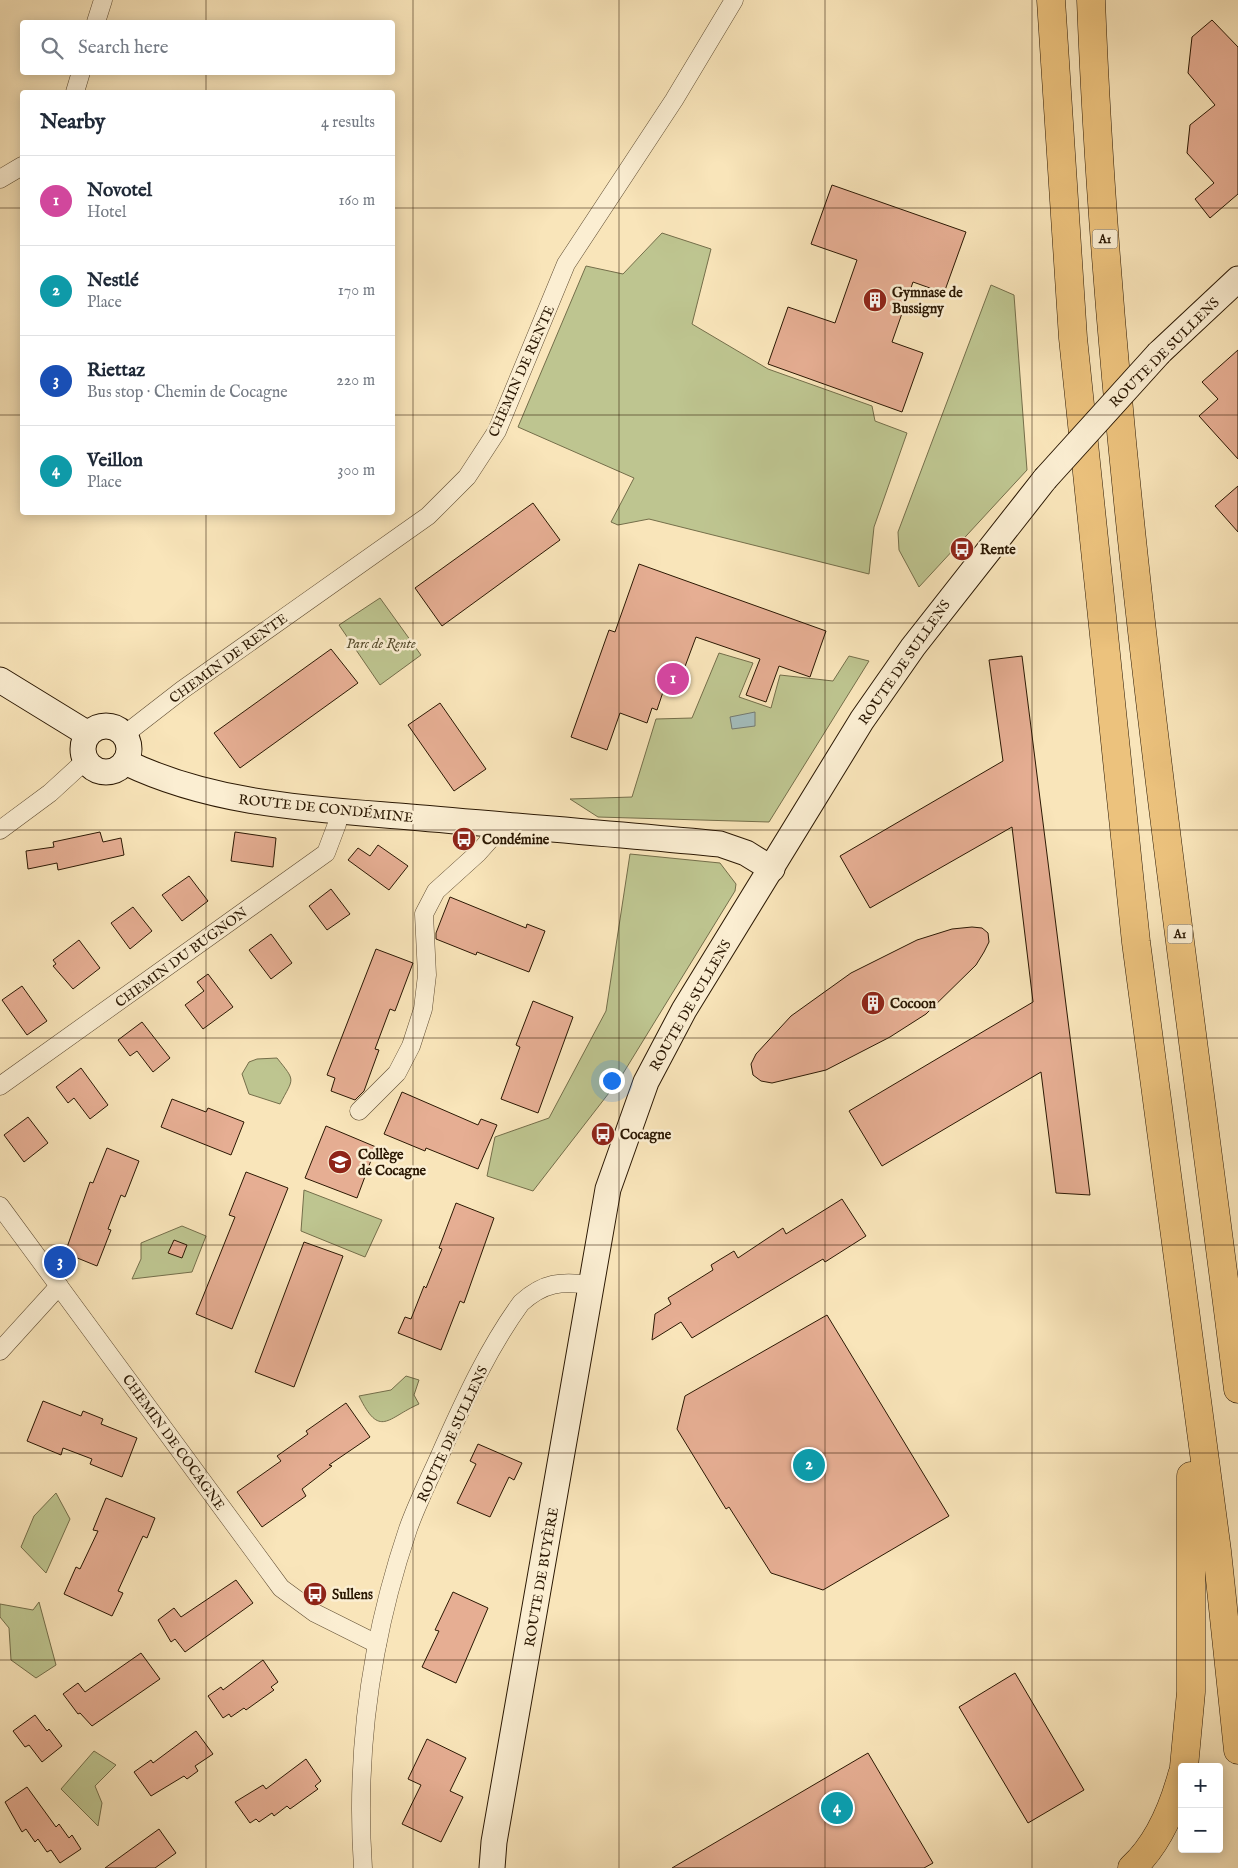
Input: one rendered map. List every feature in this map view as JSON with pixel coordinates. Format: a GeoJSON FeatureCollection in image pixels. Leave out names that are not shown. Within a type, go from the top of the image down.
{"type":"FeatureCollection","features":[{"type":"Feature","properties":{"kind":"highway"},"geometry":{"type":"LineString","coordinates":[[1051,0],[1064,224],[1087,483],[1136,942],[1190,1362],[1217,1551],[1238,1750]]}},
{"type":"Feature","properties":{"kind":"highway","name":"A1"},"geometry":{"type":"LineString","coordinates":[[1091,0],[1096,106],[1113,337],[1141,617],[1238,1389]]}},
{"type":"Feature","properties":{"kind":"highway"},"geometry":{"type":"LineString","coordinates":[[1184,1763],[1191,1692],[1190,1362]]}},
{"type":"Feature","properties":{"kind":"highway"},"geometry":{"type":"LineString","coordinates":[[1132,1868],[1146,1852],[1162,1826],[1178,1784]]}},
{"type":"Feature","properties":{"kind":"main road","name":"ROUTE DE SULLENS"},"geometry":{"type":"LineString","coordinates":[[592,1286],[608,1189],[646,1082],[684,1010],[839,757],[895,671],[953,594],[1045,479],[1160,353],[1238,279]]}},
{"type":"Feature","properties":{"kind":"main road"},"geometry":{"type":"LineString","coordinates":[[0,680],[88,734]]}},
{"type":"Feature","properties":{"kind":"main road"},"geometry":{"type":"LineString","coordinates":[[102,726],[110,726],[124,735],[129,751],[125,762],[120,767],[105,772],[91,766],[86,760],[83,747],[88,734],[102,726]]}},
{"type":"Feature","properties":{"kind":"main road","name":"ROUTE DE CONDÉMINE"},"geometry":{"type":"LineString","coordinates":[[125,762],[168,781],[245,801],[720,844],[746,853],[772,869]]}},
{"type":"Feature","properties":{"kind":"main road","name":"ROUTE DE BUYÈRE"},"geometry":{"type":"LineString","coordinates":[[492,1868],[494,1842],[592,1286]]}},
{"type":"Feature","properties":{"kind":"street"},"geometry":{"type":"LineString","coordinates":[[97,20],[103,0]]}},
{"type":"Feature","properties":{"kind":"street","name":"CHEMIN DE RENTE"},"geometry":{"type":"LineString","coordinates":[[124,735],[182,690],[428,516],[467,477],[497,431],[566,264],[674,100],[734,0]]}},
{"type":"Feature","properties":{"kind":"street"},"geometry":{"type":"LineString","coordinates":[[76,90],[80,75]]}},
{"type":"Feature","properties":{"kind":"street"},"geometry":{"type":"LineString","coordinates":[[0,179],[20,167]]}},
{"type":"Feature","properties":{"kind":"street"},"geometry":{"type":"LineString","coordinates":[[0,830],[50,793],[86,760]]}},
{"type":"Feature","properties":{"kind":"street","name":"CHEMIN DU BUGNON"},"geometry":{"type":"LineString","coordinates":[[0,1086],[326,854],[337,824],[339,811]]}},
{"type":"Feature","properties":{"kind":"street"},"geometry":{"type":"LineString","coordinates":[[359,1111],[398,1073],[411,1046],[423,1009],[427,975],[424,914],[436,892],[478,853],[503,825]]}},
{"type":"Feature","properties":{"kind":"street","name":"CHEMIN DE COCAGNE"},"geometry":{"type":"LineString","coordinates":[[0,1206],[281,1588],[315,1613],[377,1644]]}},
{"type":"Feature","properties":{"kind":"street","name":"ROUTE DE SULLENS"},"geometry":{"type":"LineString","coordinates":[[364,1868],[360,1820],[365,1711],[377,1644],[408,1529],[467,1394],[511,1316],[533,1292],[549,1285],[566,1282],[592,1286]]}},
{"type":"Feature","properties":{"kind":"street"},"geometry":{"type":"LineString","coordinates":[[0,1351],[59,1286]]}},
{"type":"Feature","properties":{"kind":"green space"},"geometry":{"type":"Polygon","coordinates":[[[662,233],[711,249],[692,324],[768,369],[872,406],[875,421],[907,433],[874,527],[869,574],[649,519],[618,525],[611,522],[634,478],[518,427],[586,266],[623,274],[662,233]]]}},
{"type":"Feature","properties":{"kind":"green space"},"geometry":{"type":"Polygon","coordinates":[[[991,285],[1014,295],[1027,470],[919,587],[899,550],[898,532],[991,285]]]}},
{"type":"Feature","properties":{"kind":"green space","name":"Parc de Rente"},"geometry":{"type":"Polygon","coordinates":[[[380,598],[421,655],[380,685],[339,625],[380,598]]]}},
{"type":"Feature","properties":{"kind":"green space"},"geometry":{"type":"Polygon","coordinates":[[[719,653],[753,663],[739,697],[771,708],[780,675],[833,681],[849,656],[869,661],[769,822],[598,817],[570,799],[632,797],[656,719],[692,718],[719,653]]]}},
{"type":"Feature","properties":{"kind":"green space"},"geometry":{"type":"Polygon","coordinates":[[[630,854],[720,863],[736,884],[735,891],[619,1080],[533,1191],[487,1176],[495,1137],[549,1118],[606,1011],[630,854]]]}},
{"type":"Feature","properties":{"kind":"green space"},"geometry":{"type":"Polygon","coordinates":[[[277,1058],[291,1080],[280,1104],[249,1094],[242,1074],[249,1062],[257,1059],[277,1058]]]}},
{"type":"Feature","properties":{"kind":"green space"},"geometry":{"type":"Polygon","coordinates":[[[304,1190],[382,1220],[365,1257],[301,1231],[304,1190]]]}},
{"type":"Feature","properties":{"kind":"green space"},"geometry":{"type":"Polygon","coordinates":[[[182,1226],[206,1236],[192,1272],[132,1279],[141,1259],[141,1243],[182,1226]]]}},
{"type":"Feature","properties":{"kind":"green space"},"geometry":{"type":"Polygon","coordinates":[[[406,1376],[419,1380],[414,1395],[419,1404],[385,1421],[379,1421],[373,1417],[359,1396],[391,1390],[406,1376]]]}},
{"type":"Feature","properties":{"kind":"green space"},"geometry":{"type":"Polygon","coordinates":[[[56,1493],[70,1519],[46,1573],[21,1547],[34,1516],[56,1493]]]}},
{"type":"Feature","properties":{"kind":"green space"},"geometry":{"type":"Polygon","coordinates":[[[39,1602],[56,1665],[36,1678],[11,1660],[9,1628],[0,1617],[0,1604],[33,1610],[39,1602]]]}},
{"type":"Feature","properties":{"kind":"green space"},"geometry":{"type":"Polygon","coordinates":[[[94,1751],[116,1765],[95,1786],[102,1803],[98,1826],[61,1789],[94,1751]]]}},
{"type":"Feature","properties":{"kind":"water"},"geometry":{"type":"Polygon","coordinates":[[[755,712],[755,726],[732,729],[730,717],[755,712]]]}},
{"type":"Feature","properties":{"kind":"building"},"geometry":{"type":"Polygon","coordinates":[[[1212,20],[1238,47],[1238,194],[1210,218],[1195,199],[1214,183],[1187,153],[1190,125],[1215,105],[1188,73],[1192,37],[1212,20]]]}},
{"type":"Feature","properties":{"kind":"building","name":"Gymnase de Bussigny"},"geometry":{"type":"Polygon","coordinates":[[[832,185],[966,232],[944,293],[913,282],[892,342],[923,353],[902,412],[768,364],[788,307],[835,323],[857,260],[811,244],[832,185]]]}},
{"type":"Feature","properties":{"kind":"building"},"geometry":{"type":"Polygon","coordinates":[[[1238,350],[1238,459],[1199,416],[1218,399],[1202,382],[1238,350]]]}},
{"type":"Feature","properties":{"kind":"building"},"geometry":{"type":"Polygon","coordinates":[[[1238,486],[1238,532],[1215,506],[1238,486]]]}},
{"type":"Feature","properties":{"kind":"building"},"geometry":{"type":"Polygon","coordinates":[[[533,503],[560,540],[442,626],[415,588],[533,503]]]}},
{"type":"Feature","properties":{"kind":"building"},"geometry":{"type":"Polygon","coordinates":[[[639,564],[826,631],[810,677],[779,666],[766,702],[746,695],[760,659],[696,637],[674,696],[663,692],[657,710],[652,708],[647,723],[620,713],[607,750],[571,737],[609,630],[615,632],[639,564]]]}},
{"type":"Feature","properties":{"kind":"building"},"geometry":{"type":"Polygon","coordinates":[[[331,649],[358,683],[240,768],[214,733],[331,649]]]}},
{"type":"Feature","properties":{"kind":"building"},"geometry":{"type":"Polygon","coordinates":[[[1022,656],[1090,1195],[1056,1193],[1041,1072],[882,1166],[849,1111],[1033,1002],[1012,827],[870,908],[840,856],[1003,761],[989,660],[1022,656]]]}},
{"type":"Feature","properties":{"kind":"building"},"geometry":{"type":"Polygon","coordinates":[[[440,703],[486,769],[454,791],[408,725],[440,703]]]}},
{"type":"Feature","properties":{"kind":"building"},"geometry":{"type":"Polygon","coordinates":[[[100,832],[103,842],[121,838],[124,855],[58,870],[57,863],[28,869],[26,851],[54,847],[53,842],[100,832]]]}},
{"type":"Feature","properties":{"kind":"building"},"geometry":{"type":"Polygon","coordinates":[[[235,832],[276,838],[273,867],[231,861],[235,832]]]}},
{"type":"Feature","properties":{"kind":"building"},"geometry":{"type":"Polygon","coordinates":[[[378,845],[408,866],[389,890],[348,860],[358,848],[370,856],[378,845]]]}},
{"type":"Feature","properties":{"kind":"building"},"geometry":{"type":"Polygon","coordinates":[[[189,876],[208,901],[182,921],[162,895],[189,876]]]}},
{"type":"Feature","properties":{"kind":"building"},"geometry":{"type":"Polygon","coordinates":[[[331,889],[350,914],[327,930],[309,906],[331,889]]]}},
{"type":"Feature","properties":{"kind":"building"},"geometry":{"type":"Polygon","coordinates":[[[450,897],[526,928],[527,924],[545,931],[529,972],[477,952],[476,955],[436,939],[436,933],[450,897]]]}},
{"type":"Feature","properties":{"kind":"building"},"geometry":{"type":"Polygon","coordinates":[[[133,907],[152,931],[130,949],[111,923],[133,907]]]}},
{"type":"Feature","properties":{"kind":"building","name":"Cocoon"},"geometry":{"type":"Polygon","coordinates":[[[982,928],[988,933],[989,942],[984,952],[976,965],[926,1014],[890,1037],[826,1070],[772,1083],[761,1081],[753,1075],[751,1064],[756,1054],[791,1016],[851,973],[917,940],[952,929],[982,928]]]}},
{"type":"Feature","properties":{"kind":"building"},"geometry":{"type":"Polygon","coordinates":[[[271,934],[292,963],[271,979],[249,950],[271,934]]]}},
{"type":"Feature","properties":{"kind":"building"},"geometry":{"type":"Polygon","coordinates":[[[79,940],[100,968],[73,989],[53,966],[56,964],[53,960],[79,940]]]}},
{"type":"Feature","properties":{"kind":"building"},"geometry":{"type":"Polygon","coordinates":[[[376,949],[413,963],[395,1011],[390,1009],[375,1049],[379,1050],[364,1091],[355,1100],[331,1091],[335,1078],[327,1075],[376,949]]]}},
{"type":"Feature","properties":{"kind":"building"},"geometry":{"type":"Polygon","coordinates":[[[208,974],[233,1007],[203,1029],[185,1005],[204,991],[197,982],[208,974]]]}},
{"type":"Feature","properties":{"kind":"building"},"geometry":{"type":"Polygon","coordinates":[[[22,986],[47,1021],[27,1035],[2,1000],[22,986]]]}},
{"type":"Feature","properties":{"kind":"building"},"geometry":{"type":"Polygon","coordinates":[[[533,1001],[573,1017],[538,1113],[501,1099],[520,1047],[516,1045],[533,1001]]]}},
{"type":"Feature","properties":{"kind":"building"},"geometry":{"type":"Polygon","coordinates":[[[142,1022],[170,1058],[153,1072],[137,1051],[130,1056],[118,1040],[142,1022]]]}},
{"type":"Feature","properties":{"kind":"building"},"geometry":{"type":"Polygon","coordinates":[[[81,1068],[108,1105],[90,1119],[74,1098],[68,1103],[56,1087],[81,1068]]]}},
{"type":"Feature","properties":{"kind":"building"},"geometry":{"type":"Polygon","coordinates":[[[402,1092],[478,1125],[481,1119],[497,1125],[478,1169],[426,1148],[425,1151],[384,1134],[402,1092]]]}},
{"type":"Feature","properties":{"kind":"building"},"geometry":{"type":"Polygon","coordinates":[[[172,1099],[206,1112],[208,1108],[244,1122],[231,1155],[161,1127],[172,1099]]]}},
{"type":"Feature","properties":{"kind":"building"},"geometry":{"type":"Polygon","coordinates":[[[28,1117],[48,1143],[24,1162],[4,1135],[28,1117]]]}},
{"type":"Feature","properties":{"kind":"building","name":"Collège de Cocagne"},"geometry":{"type":"Polygon","coordinates":[[[326,1126],[376,1147],[357,1198],[305,1178],[326,1126]]]}},
{"type":"Feature","properties":{"kind":"building"},"geometry":{"type":"Polygon","coordinates":[[[107,1148],[139,1161],[125,1197],[121,1195],[108,1229],[111,1230],[97,1266],[65,1253],[90,1182],[93,1183],[107,1148]]]}},
{"type":"Feature","properties":{"kind":"building"},"geometry":{"type":"Polygon","coordinates":[[[246,1172],[288,1188],[232,1329],[196,1314],[235,1217],[229,1215],[246,1172]]]}},
{"type":"Feature","properties":{"kind":"building"},"geometry":{"type":"Polygon","coordinates":[[[842,1199],[866,1236],[825,1262],[823,1259],[692,1338],[681,1322],[652,1340],[655,1314],[671,1304],[668,1298],[713,1270],[711,1265],[734,1251],[738,1258],[783,1228],[786,1234],[842,1199]]]}},
{"type":"Feature","properties":{"kind":"building"},"geometry":{"type":"Polygon","coordinates":[[[456,1203],[494,1218],[464,1303],[460,1301],[441,1350],[398,1333],[405,1317],[411,1319],[424,1286],[426,1288],[442,1249],[439,1248],[456,1203]]]}},
{"type":"Feature","properties":{"kind":"building"},"geometry":{"type":"Polygon","coordinates":[[[174,1240],[187,1245],[182,1258],[168,1253],[174,1240]]]}},
{"type":"Feature","properties":{"kind":"building"},"geometry":{"type":"Polygon","coordinates":[[[304,1242],[343,1256],[294,1387],[255,1372],[304,1242]]]}},
{"type":"Feature","properties":{"kind":"building"},"geometry":{"type":"Polygon","coordinates":[[[827,1315],[949,1516],[823,1590],[771,1573],[729,1507],[726,1509],[677,1429],[685,1396],[827,1315]]]}},
{"type":"Feature","properties":{"kind":"building"},"geometry":{"type":"Polygon","coordinates":[[[43,1401],[81,1416],[83,1411],[103,1419],[101,1424],[137,1438],[122,1477],[90,1464],[92,1459],[63,1448],[61,1455],[27,1441],[43,1401]]]}},
{"type":"Feature","properties":{"kind":"building"},"geometry":{"type":"Polygon","coordinates":[[[346,1403],[370,1437],[329,1465],[332,1466],[302,1489],[306,1496],[262,1527],[237,1492],[281,1461],[277,1456],[308,1434],[306,1431],[346,1403]]]}},
{"type":"Feature","properties":{"kind":"building"},"geometry":{"type":"Polygon","coordinates":[[[478,1444],[522,1463],[514,1480],[509,1477],[490,1517],[457,1503],[476,1464],[470,1461],[478,1444]]]}},
{"type":"Feature","properties":{"kind":"building"},"geometry":{"type":"Polygon","coordinates":[[[106,1498],[155,1518],[147,1538],[143,1536],[118,1591],[123,1593],[112,1616],[64,1594],[76,1567],[80,1569],[98,1531],[93,1530],[106,1498]]]}},
{"type":"Feature","properties":{"kind":"building"},"geometry":{"type":"Polygon","coordinates":[[[236,1580],[253,1603],[185,1652],[175,1639],[171,1642],[158,1620],[174,1608],[181,1617],[236,1580]]]}},
{"type":"Feature","properties":{"kind":"building"},"geometry":{"type":"Polygon","coordinates":[[[453,1592],[488,1608],[456,1683],[422,1667],[439,1631],[435,1630],[453,1592]]]}},
{"type":"Feature","properties":{"kind":"building"},"geometry":{"type":"Polygon","coordinates":[[[141,1653],[160,1679],[92,1726],[80,1713],[78,1714],[63,1694],[78,1683],[85,1692],[141,1653]]]}},
{"type":"Feature","properties":{"kind":"building"},"geometry":{"type":"Polygon","coordinates":[[[263,1660],[278,1682],[271,1687],[274,1690],[246,1710],[244,1708],[231,1717],[229,1714],[223,1718],[208,1696],[221,1687],[223,1690],[263,1660]]]}},
{"type":"Feature","properties":{"kind":"building"},"geometry":{"type":"Polygon","coordinates":[[[1015,1673],[1084,1790],[1028,1823],[959,1707],[1015,1673]]]}},
{"type":"Feature","properties":{"kind":"building"},"geometry":{"type":"Polygon","coordinates":[[[35,1715],[62,1746],[42,1762],[29,1745],[25,1747],[13,1731],[35,1715]]]}},
{"type":"Feature","properties":{"kind":"building"},"geometry":{"type":"Polygon","coordinates":[[[196,1731],[213,1754],[195,1766],[198,1771],[187,1779],[184,1776],[151,1796],[134,1772],[151,1760],[153,1763],[196,1731]]]}},
{"type":"Feature","properties":{"kind":"building"},"geometry":{"type":"Polygon","coordinates":[[[427,1739],[466,1758],[450,1791],[463,1797],[441,1842],[402,1824],[421,1785],[408,1779],[427,1739]]]}},
{"type":"Feature","properties":{"kind":"building"},"geometry":{"type":"Polygon","coordinates":[[[868,1753],[933,1863],[924,1868],[672,1868],[868,1753]]]}},
{"type":"Feature","properties":{"kind":"building"},"geometry":{"type":"Polygon","coordinates":[[[306,1759],[321,1781],[315,1786],[318,1789],[290,1809],[287,1806],[274,1816],[272,1813],[259,1822],[256,1819],[250,1823],[235,1802],[263,1785],[266,1789],[306,1759]]]}},
{"type":"Feature","properties":{"kind":"building"},"geometry":{"type":"Polygon","coordinates":[[[27,1787],[56,1827],[59,1824],[69,1838],[72,1835],[81,1849],[60,1863],[51,1850],[47,1852],[38,1839],[35,1842],[26,1829],[22,1832],[5,1802],[27,1787]]]}},
{"type":"Feature","properties":{"kind":"building"},"geometry":{"type":"Polygon","coordinates":[[[159,1829],[176,1853],[155,1868],[105,1868],[159,1829]]]}},
{"type":"Feature","properties":{"kind":"place","name":"Gymnase de Bussigny"},"geometry":{"type":"Point","coordinates":[875,300]}},
{"type":"Feature","properties":{"kind":"place","name":"Rente"},"geometry":{"type":"Point","coordinates":[962,549]}},
{"type":"Feature","properties":{"kind":"place","name":"Novotel"},"geometry":{"type":"Point","coordinates":[673,679]}},
{"type":"Feature","properties":{"kind":"place","name":"Condémine"},"geometry":{"type":"Point","coordinates":[464,839]}},
{"type":"Feature","properties":{"kind":"place","name":"Cocoon"},"geometry":{"type":"Point","coordinates":[873,1003]}},
{"type":"Feature","properties":{"kind":"place","name":"Cocagne"},"geometry":{"type":"Point","coordinates":[603,1134]}},
{"type":"Feature","properties":{"kind":"place","name":"Collège de Cocagne"},"geometry":{"type":"Point","coordinates":[340,1162]}},
{"type":"Feature","properties":{"kind":"place","name":"Riettaz"},"geometry":{"type":"Point","coordinates":[60,1262]}},
{"type":"Feature","properties":{"kind":"place","name":"Nestlé"},"geometry":{"type":"Point","coordinates":[809,1465]}},
{"type":"Feature","properties":{"kind":"place","name":"Sullens"},"geometry":{"type":"Point","coordinates":[315,1594]}},
{"type":"Feature","properties":{"kind":"place","name":"Veillon"},"geometry":{"type":"Point","coordinates":[837,1808]}}]}
